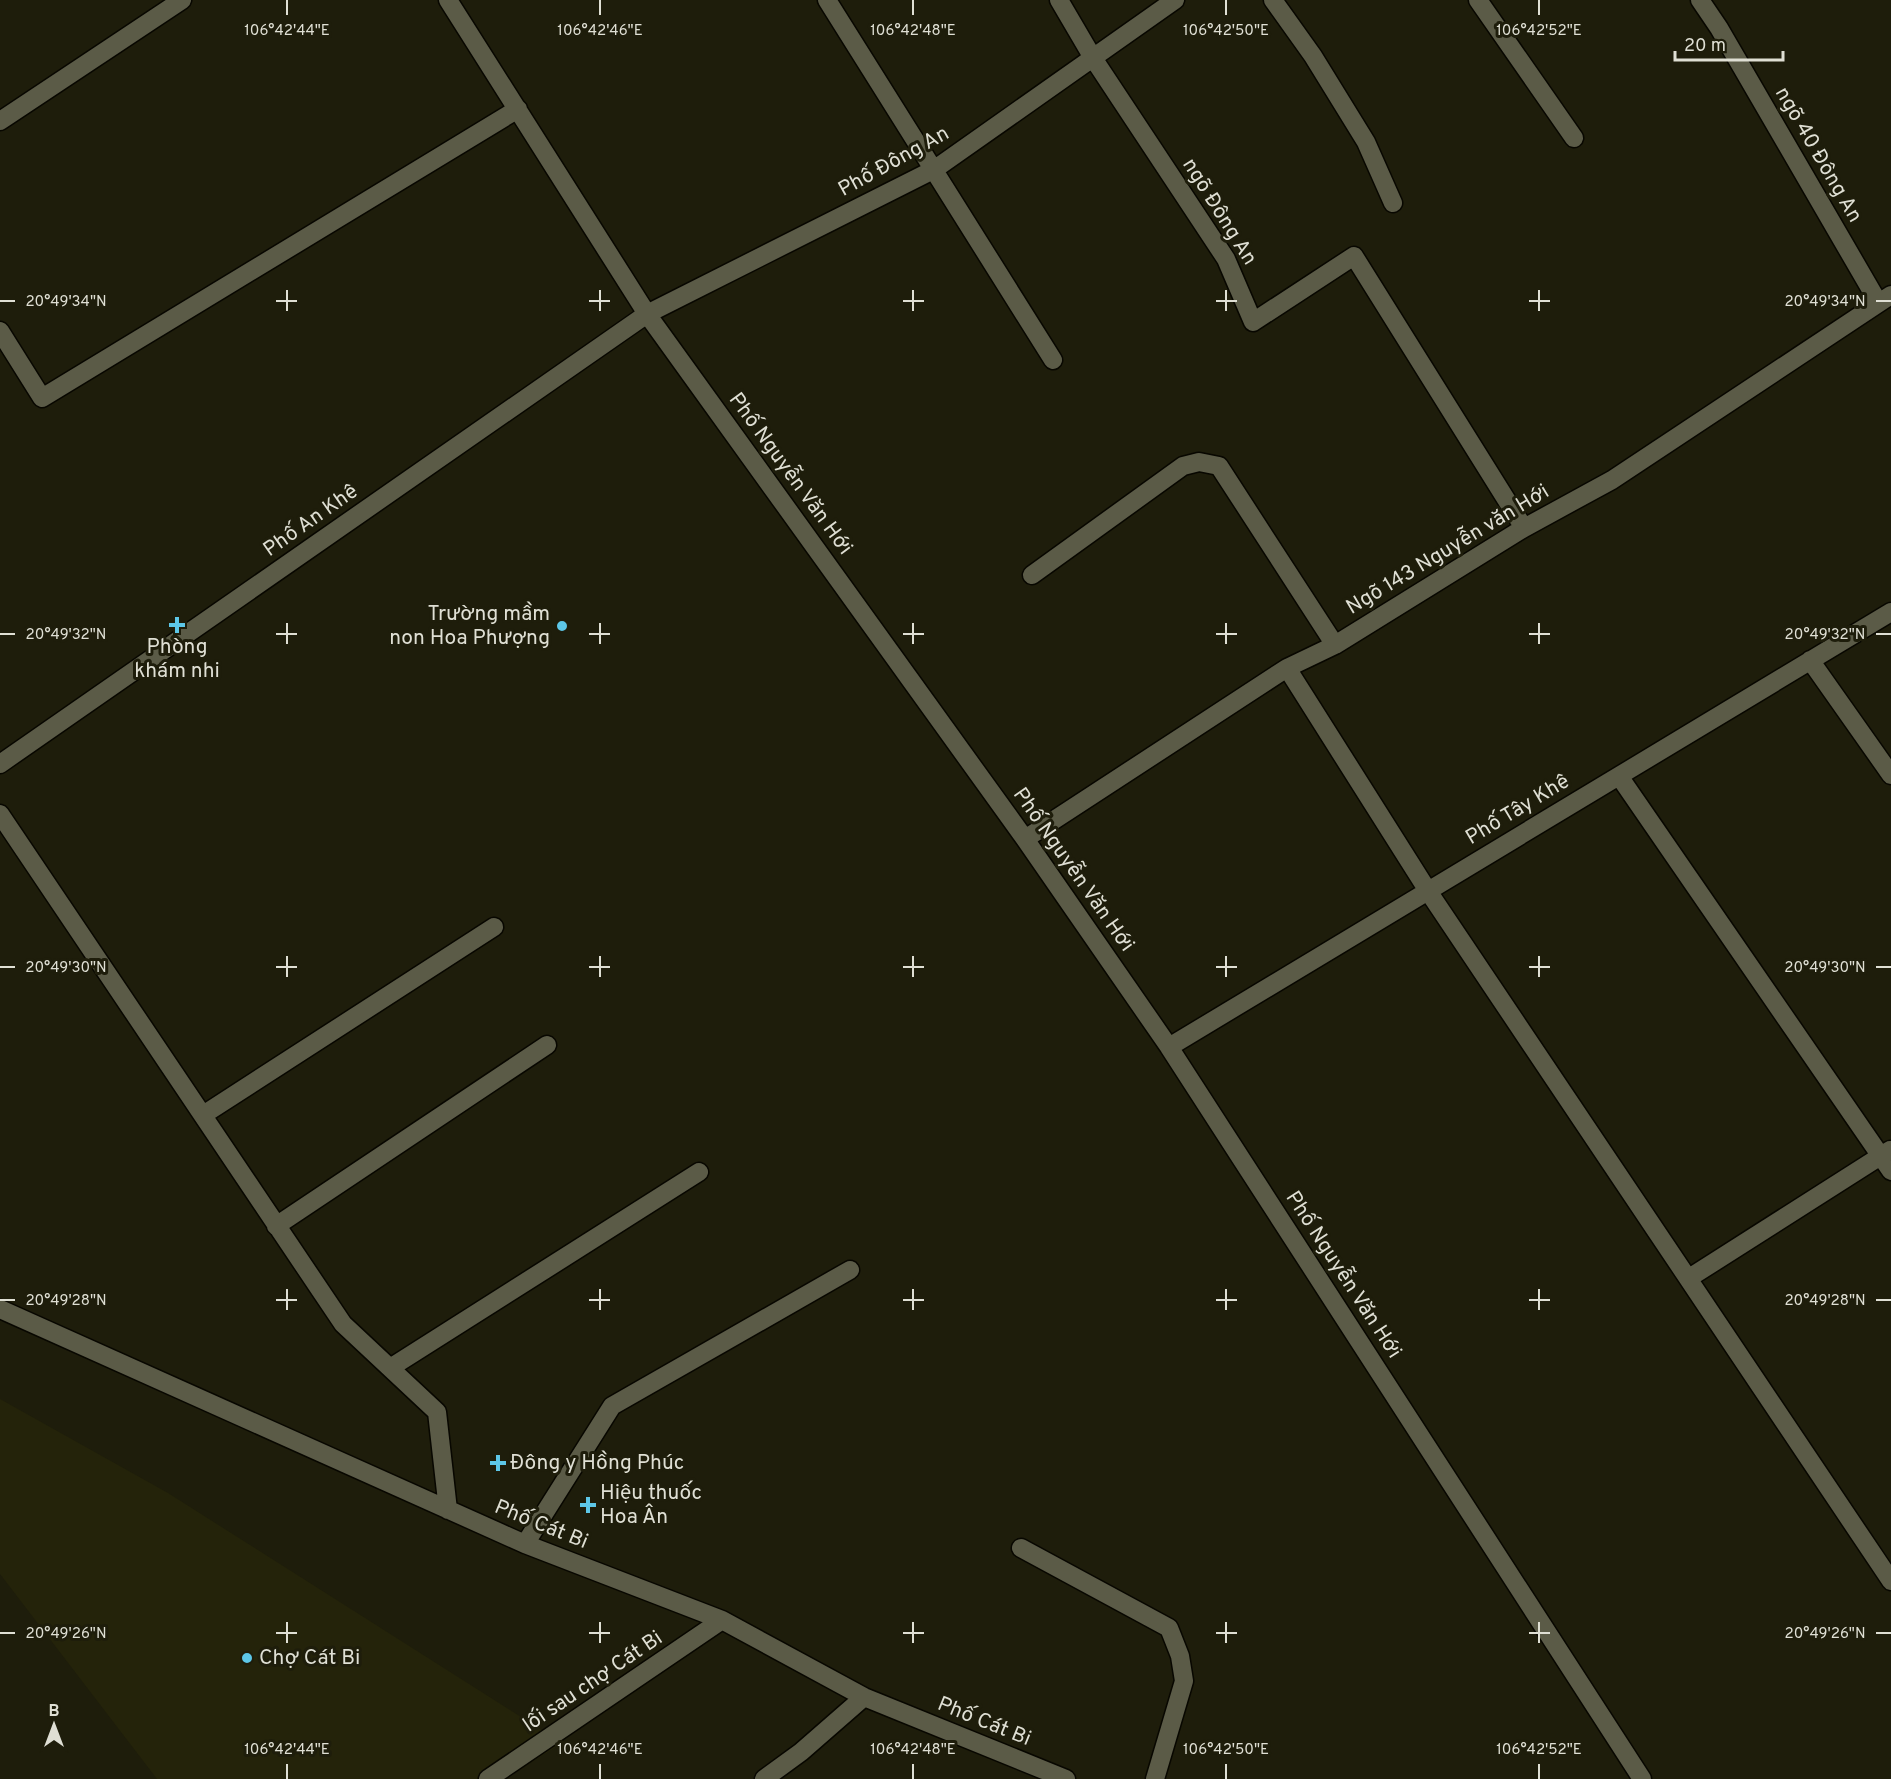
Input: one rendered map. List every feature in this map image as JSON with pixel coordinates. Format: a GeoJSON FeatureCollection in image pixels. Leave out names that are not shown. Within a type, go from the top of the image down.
{"type":"FeatureCollection","features":[{"type":"Feature","properties":{"kind":"street"},"geometry":{"type":"LineString","coordinates":[[0,121],[182,0]]}},
{"type":"Feature","properties":{"kind":"street","name":"Phố Nguyễn Văn Hới"},"geometry":{"type":"LineString","coordinates":[[448,0],[647,314],[1025,839],[1169,1047],[1642,1779]]}},
{"type":"Feature","properties":{"kind":"street"},"geometry":{"type":"LineString","coordinates":[[826,0],[935,169],[1053,360]]}},
{"type":"Feature","properties":{"kind":"street","name":"ngõ Đông An"},"geometry":{"type":"LineString","coordinates":[[1059,0],[1093,58],[1226,259],[1253,322],[1354,256],[1524,528]]}},
{"type":"Feature","properties":{"kind":"street","name":"Phố Đông An"},"geometry":{"type":"LineString","coordinates":[[647,314],[935,169],[1174,0]]}},
{"type":"Feature","properties":{"kind":"street"},"geometry":{"type":"LineString","coordinates":[[1273,0],[1312,56],[1366,142],[1393,203]]}},
{"type":"Feature","properties":{"kind":"street"},"geometry":{"type":"LineString","coordinates":[[1478,0],[1574,138]]}},
{"type":"Feature","properties":{"kind":"street","name":"ngõ 40 Đông An"},"geometry":{"type":"LineString","coordinates":[[1700,0],[1884,299]]}},
{"type":"Feature","properties":{"kind":"street"},"geometry":{"type":"LineString","coordinates":[[0,331],[42,398],[518,110]]}},
{"type":"Feature","properties":{"kind":"street","name":"Ngõ 143 Nguyễn văn Hới"},"geometry":{"type":"LineString","coordinates":[[1025,839],[1287,668],[1335,645],[1524,528],[1612,480],[1884,299]]}},
{"type":"Feature","properties":{"kind":"street","name":"Phố An Khê"},"geometry":{"type":"LineString","coordinates":[[0,765],[647,314]]}},
{"type":"Feature","properties":{"kind":"street"},"geometry":{"type":"LineString","coordinates":[[1032,575],[1184,466],[1199,462],[1219,466],[1335,645]]}},
{"type":"Feature","properties":{"kind":"street","name":"Phố Tây Khê"},"geometry":{"type":"LineString","coordinates":[[1169,1047],[1891,612]]}},
{"type":"Feature","properties":{"kind":"street"},"geometry":{"type":"LineString","coordinates":[[1810,660],[1891,775]]}},
{"type":"Feature","properties":{"kind":"street"},"geometry":{"type":"LineString","coordinates":[[1287,668],[1428,891],[1891,1581]]}},
{"type":"Feature","properties":{"kind":"street"},"geometry":{"type":"LineString","coordinates":[[1619,776],[1888,1158],[1689,1278]]}},
{"type":"Feature","properties":{"kind":"street"},"geometry":{"type":"LineString","coordinates":[[0,814],[343,1324],[437,1412],[448,1510]]}},
{"type":"Feature","properties":{"kind":"street"},"geometry":{"type":"LineString","coordinates":[[203,1115],[494,927]]}},
{"type":"Feature","properties":{"kind":"street"},"geometry":{"type":"LineString","coordinates":[[276,1226],[547,1045]]}},
{"type":"Feature","properties":{"kind":"street"},"geometry":{"type":"LineString","coordinates":[[390,1368],[699,1172]]}},
{"type":"Feature","properties":{"kind":"street"},"geometry":{"type":"LineString","coordinates":[[525,1544],[612,1406],[850,1270]]}},
{"type":"Feature","properties":{"kind":"street","name":"Phố Cát Bi"},"geometry":{"type":"LineString","coordinates":[[0,1309],[525,1544],[722,1620],[864,1697],[1066,1779]]}},
{"type":"Feature","properties":{"kind":"street"},"geometry":{"type":"LineString","coordinates":[[1021,1548],[1169,1628],[1180,1656],[1184,1682],[1155,1779]]}},
{"type":"Feature","properties":{"kind":"street","name":"lối sau chợ Cát Bi"},"geometry":{"type":"LineString","coordinates":[[488,1779],[722,1620]]}},
{"type":"Feature","properties":{"kind":"street"},"geometry":{"type":"LineString","coordinates":[[764,1779],[801,1752],[864,1697]]}},
{"type":"Feature","properties":{"kind":"shaded area","name":"Chợ Cát Bi"},"geometry":{"type":"Polygon","coordinates":[[[0,1399],[168,1493],[562,1743],[505,1779],[157,1779],[0,1574],[0,1399]]]}},
{"type":"Feature","properties":{"kind":"place","name":"Phòng khám nhi"},"geometry":{"type":"Point","coordinates":[177,625]}},
{"type":"Feature","properties":{"kind":"place","name":"Trường mầm non Hoa Phượng"},"geometry":{"type":"Point","coordinates":[562,626]}},
{"type":"Feature","properties":{"kind":"place","name":"Đông y Hồng Phúc"},"geometry":{"type":"Point","coordinates":[498,1463]}},
{"type":"Feature","properties":{"kind":"place","name":"Hiệu thuốc Hoa Ân"},"geometry":{"type":"Point","coordinates":[588,1505]}},
{"type":"Feature","properties":{"kind":"place","name":"Chợ Cát Bi"},"geometry":{"type":"Point","coordinates":[247,1658]}}]}
